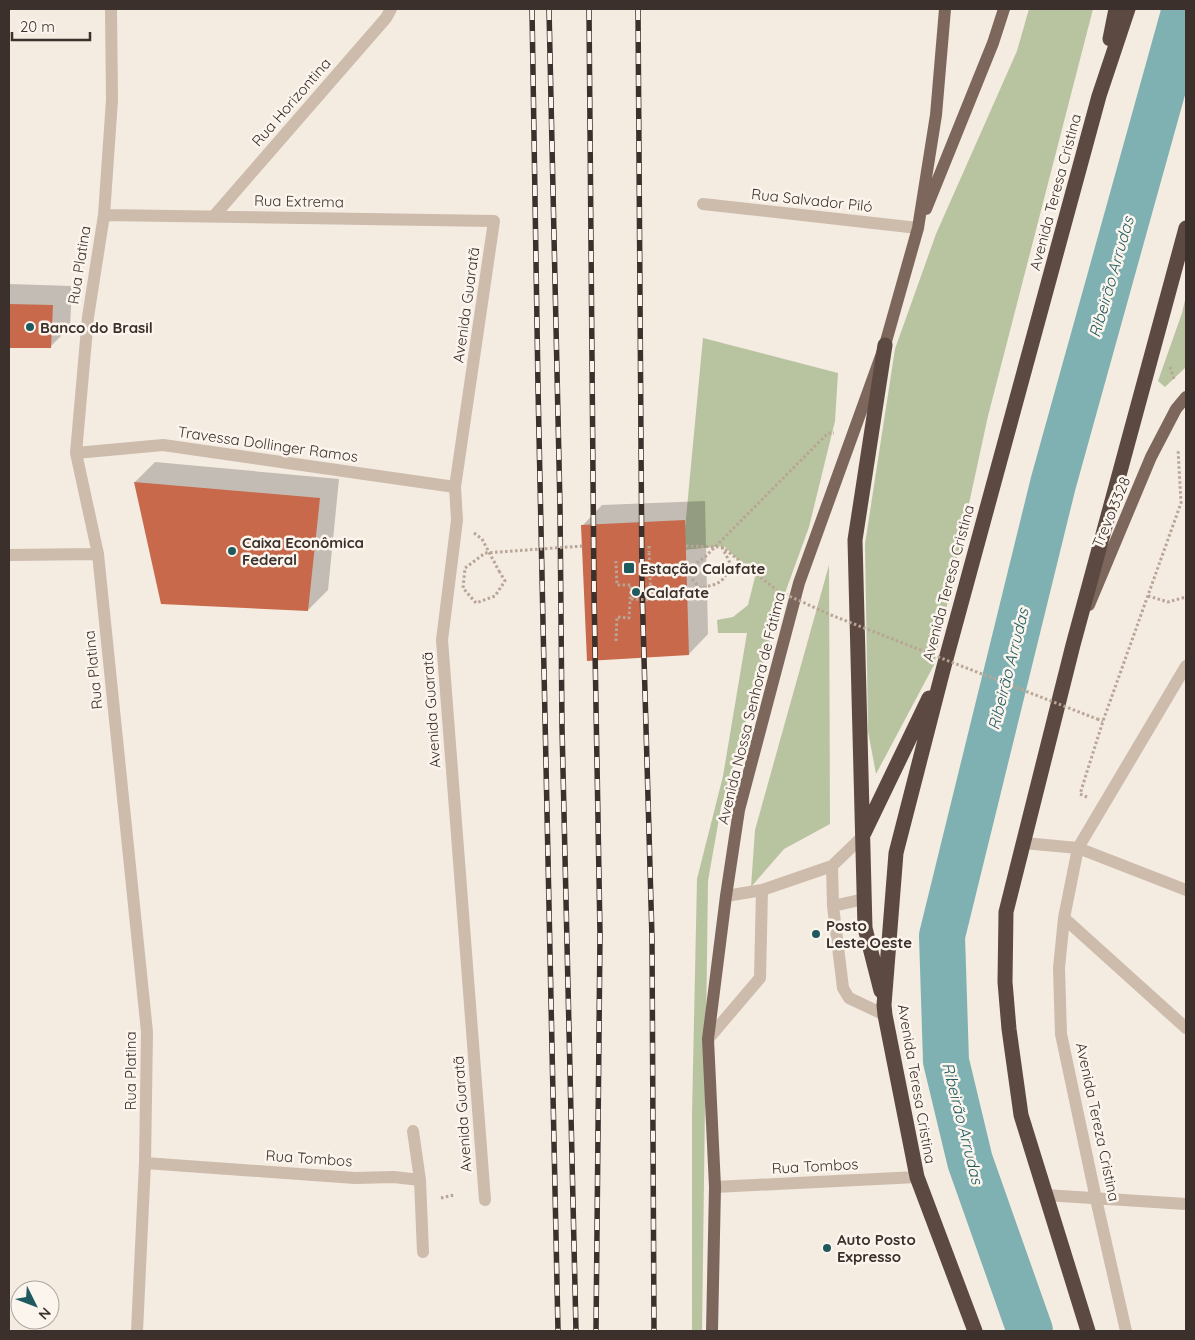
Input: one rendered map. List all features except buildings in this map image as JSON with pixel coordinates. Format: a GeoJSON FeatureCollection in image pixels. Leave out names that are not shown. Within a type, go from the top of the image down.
{"type":"FeatureCollection","features":[{"type":"Feature","properties":{"kind":"highway"},"geometry":{"type":"LineString","coordinates":[[1099,96],[1116,9]]}},
{"type":"Feature","properties":{"kind":"highway","name":"Avenida Teresa Cristina"},"geometry":{"type":"LineString","coordinates":[[917,1177],[884,1010],[896,853],[943,670],[1099,96],[1128,9]]}},
{"type":"Feature","properties":{"kind":"highway"},"geometry":{"type":"LineString","coordinates":[[1088,1331],[1021,1115],[1009,1029],[1005,982],[1006,912],[1073,645],[1186,228]]}},
{"type":"Feature","properties":{"kind":"highway"},"geometry":{"type":"LineString","coordinates":[[884,1010],[865,928],[855,540],[886,345]]}},
{"type":"Feature","properties":{"kind":"highway"},"geometry":{"type":"LineString","coordinates":[[862,836],[943,670]]}},
{"type":"Feature","properties":{"kind":"highway"},"geometry":{"type":"LineString","coordinates":[[917,1177],[974,1331]]}},
{"type":"Feature","properties":{"kind":"main road"},"geometry":{"type":"LineString","coordinates":[[918,228],[936,115],[945,9]]}},
{"type":"Feature","properties":{"kind":"main road"},"geometry":{"type":"LineString","coordinates":[[918,228],[993,43],[1004,9]]}},
{"type":"Feature","properties":{"kind":"main road","name":"Avenida Nossa Senhora de Fátima"},"geometry":{"type":"LineString","coordinates":[[712,1331],[715,1187],[708,1039],[739,810],[799,583],[886,345],[918,228]]}},
{"type":"Feature","properties":{"kind":"main road","name":"Trevo 3328"},"geometry":{"type":"LineString","coordinates":[[1073,645],[1151,457],[1176,409],[1186,397]]}},
{"type":"Feature","properties":{"kind":"street","name":"Rua Platina"},"geometry":{"type":"LineString","coordinates":[[111,9],[112,100],[104,215],[88,317],[76,453],[98,554],[147,1032],[145,1163],[137,1331]]}},
{"type":"Feature","properties":{"kind":"street","name":"Rua Horizontina"},"geometry":{"type":"LineString","coordinates":[[214,216],[386,18],[391,9]]}},
{"type":"Feature","properties":{"kind":"street","name":"Rua Salvador Piló"},"geometry":{"type":"LineString","coordinates":[[702,204],[918,228]]}},
{"type":"Feature","properties":{"kind":"street","name":"Rua Extrema"},"geometry":{"type":"LineString","coordinates":[[104,215],[494,221]]}},
{"type":"Feature","properties":{"kind":"street","name":"Avenida Guaratã"},"geometry":{"type":"LineString","coordinates":[[485,1200],[442,640],[457,520],[455,487],[494,221]]}},
{"type":"Feature","properties":{"kind":"street","name":"Travessa Dollinger Ramos"},"geometry":{"type":"LineString","coordinates":[[76,453],[163,445],[455,487]]}},
{"type":"Feature","properties":{"kind":"street"},"geometry":{"type":"LineString","coordinates":[[9,555],[98,554]]}},
{"type":"Feature","properties":{"kind":"street"},"geometry":{"type":"LineString","coordinates":[[1078,848],[1186,666]]}},
{"type":"Feature","properties":{"kind":"street"},"geometry":{"type":"LineString","coordinates":[[726,896],[762,890],[832,866],[862,836]]}},
{"type":"Feature","properties":{"kind":"street"},"geometry":{"type":"LineString","coordinates":[[1024,843],[1078,848],[1186,890]]}},
{"type":"Feature","properties":{"kind":"street","name":"Avenida Tereza Cristina"},"geometry":{"type":"LineString","coordinates":[[1078,848],[1064,918],[1059,968],[1061,1034],[1126,1331]]}},
{"type":"Feature","properties":{"kind":"street"},"geometry":{"type":"LineString","coordinates":[[832,866],[833,906],[843,988],[849,998],[884,1010]]}},
{"type":"Feature","properties":{"kind":"street"},"geometry":{"type":"LineString","coordinates":[[708,1039],[760,978],[762,890]]}},
{"type":"Feature","properties":{"kind":"street"},"geometry":{"type":"LineString","coordinates":[[833,906],[864,899]]}},
{"type":"Feature","properties":{"kind":"street"},"geometry":{"type":"LineString","coordinates":[[1064,918],[1186,1028]]}},
{"type":"Feature","properties":{"kind":"street"},"geometry":{"type":"LineString","coordinates":[[414,1130],[420,1180],[423,1252]]}},
{"type":"Feature","properties":{"kind":"street","name":"Rua Tombos"},"geometry":{"type":"LineString","coordinates":[[145,1163],[355,1178],[394,1177],[420,1180]]}},
{"type":"Feature","properties":{"kind":"street","name":"Rua Tombos"},"geometry":{"type":"LineString","coordinates":[[715,1187],[917,1177]]}},
{"type":"Feature","properties":{"kind":"street"},"geometry":{"type":"LineString","coordinates":[[1045,1195],[1096,1200],[1186,1204]]}},
{"type":"Feature","properties":{"kind":"path"},"geometry":{"type":"LineString","coordinates":[[700,588],[692,580],[695,564],[705,557],[828,433],[854,431]]}},
{"type":"Feature","properties":{"kind":"path"},"geometry":{"type":"LineString","coordinates":[[1080,794],[1103,721],[1180,503],[1178,447]]}},
{"type":"Feature","properties":{"kind":"path"},"geometry":{"type":"LineString","coordinates":[[457,520],[482,539],[499,571],[504,581],[495,596],[476,603],[463,588],[465,568],[485,553],[583,546]]}},
{"type":"Feature","properties":{"kind":"path"},"geometry":{"type":"LineString","coordinates":[[631,599],[651,600],[649,546]]}},
{"type":"Feature","properties":{"kind":"path"},"geometry":{"type":"LineString","coordinates":[[686,546],[722,547],[778,591],[831,615],[1103,721]]}},
{"type":"Feature","properties":{"kind":"path"},"geometry":{"type":"LineString","coordinates":[[669,593],[716,585],[726,577],[730,563],[722,547]]}},
{"type":"Feature","properties":{"kind":"path"},"geometry":{"type":"LineString","coordinates":[[616,561],[616,586],[631,585],[629,618],[617,617],[616,641]]}},
{"type":"Feature","properties":{"kind":"path"},"geometry":{"type":"LineString","coordinates":[[1148,596],[1168,602],[1186,597]]}},
{"type":"Feature","properties":{"kind":"green space"},"geometry":{"type":"Polygon","coordinates":[[[1029,9],[1093,9],[988,416],[934,665],[876,774],[868,731],[865,544],[895,349],[936,234],[1017,51],[1029,9]]]}},
{"type":"Feature","properties":{"kind":"green space"},"geometry":{"type":"Polygon","coordinates":[[[1186,296],[1186,367],[1165,387],[1158,381],[1182,313],[1186,296]]]}},
{"type":"Feature","properties":{"kind":"green space"},"geometry":{"type":"Polygon","coordinates":[[[703,338],[838,373],[835,421],[809,527],[777,615],[721,807],[708,881],[702,1331],[692,1331],[692,1114],[697,879],[723,776],[747,633],[718,633],[717,620],[733,617],[748,605],[755,577],[724,546],[683,550],[703,338]]]}},
{"type":"Feature","properties":{"kind":"green space"},"geometry":{"type":"Polygon","coordinates":[[[829,565],[830,824],[784,849],[751,887],[755,830],[829,565]]]}},
{"type":"Feature","properties":{"kind":"waterway","name":"Ribeirão Arrudas"},"geometry":{"type":"LineString","coordinates":[[1030,1331],[970,1161],[946,1061],[942,936],[1053,484],[1185,9]]}},
{"type":"Feature","properties":{"kind":"railway"},"geometry":{"type":"LineString","coordinates":[[532,9],[558,1331]]}},
{"type":"Feature","properties":{"kind":"railway"},"geometry":{"type":"LineString","coordinates":[[549,9],[560,507],[562,727],[576,1331]]}},
{"type":"Feature","properties":{"kind":"railway"},"geometry":{"type":"LineString","coordinates":[[589,9],[594,592],[600,934],[596,1331]]}},
{"type":"Feature","properties":{"kind":"railway"},"geometry":{"type":"LineString","coordinates":[[638,9],[642,587],[652,938],[654,1331]]}},
{"type":"Feature","properties":{"kind":"place","name":"Banco do Brasil"},"geometry":{"type":"Point","coordinates":[30,327]}},
{"type":"Feature","properties":{"kind":"place","name":"Caixa Econômica Federal"},"geometry":{"type":"Point","coordinates":[232,551]}},
{"type":"Feature","properties":{"kind":"place","name":"Estação Calafate"},"geometry":{"type":"Point","coordinates":[629,568]}},
{"type":"Feature","properties":{"kind":"place","name":"Calafate"},"geometry":{"type":"Point","coordinates":[636,592]}},
{"type":"Feature","properties":{"kind":"place","name":"Posto Leste Oeste"},"geometry":{"type":"Point","coordinates":[816,934]}},
{"type":"Feature","properties":{"kind":"place","name":"Auto Posto Expresso"},"geometry":{"type":"Point","coordinates":[827,1248]}}]}
